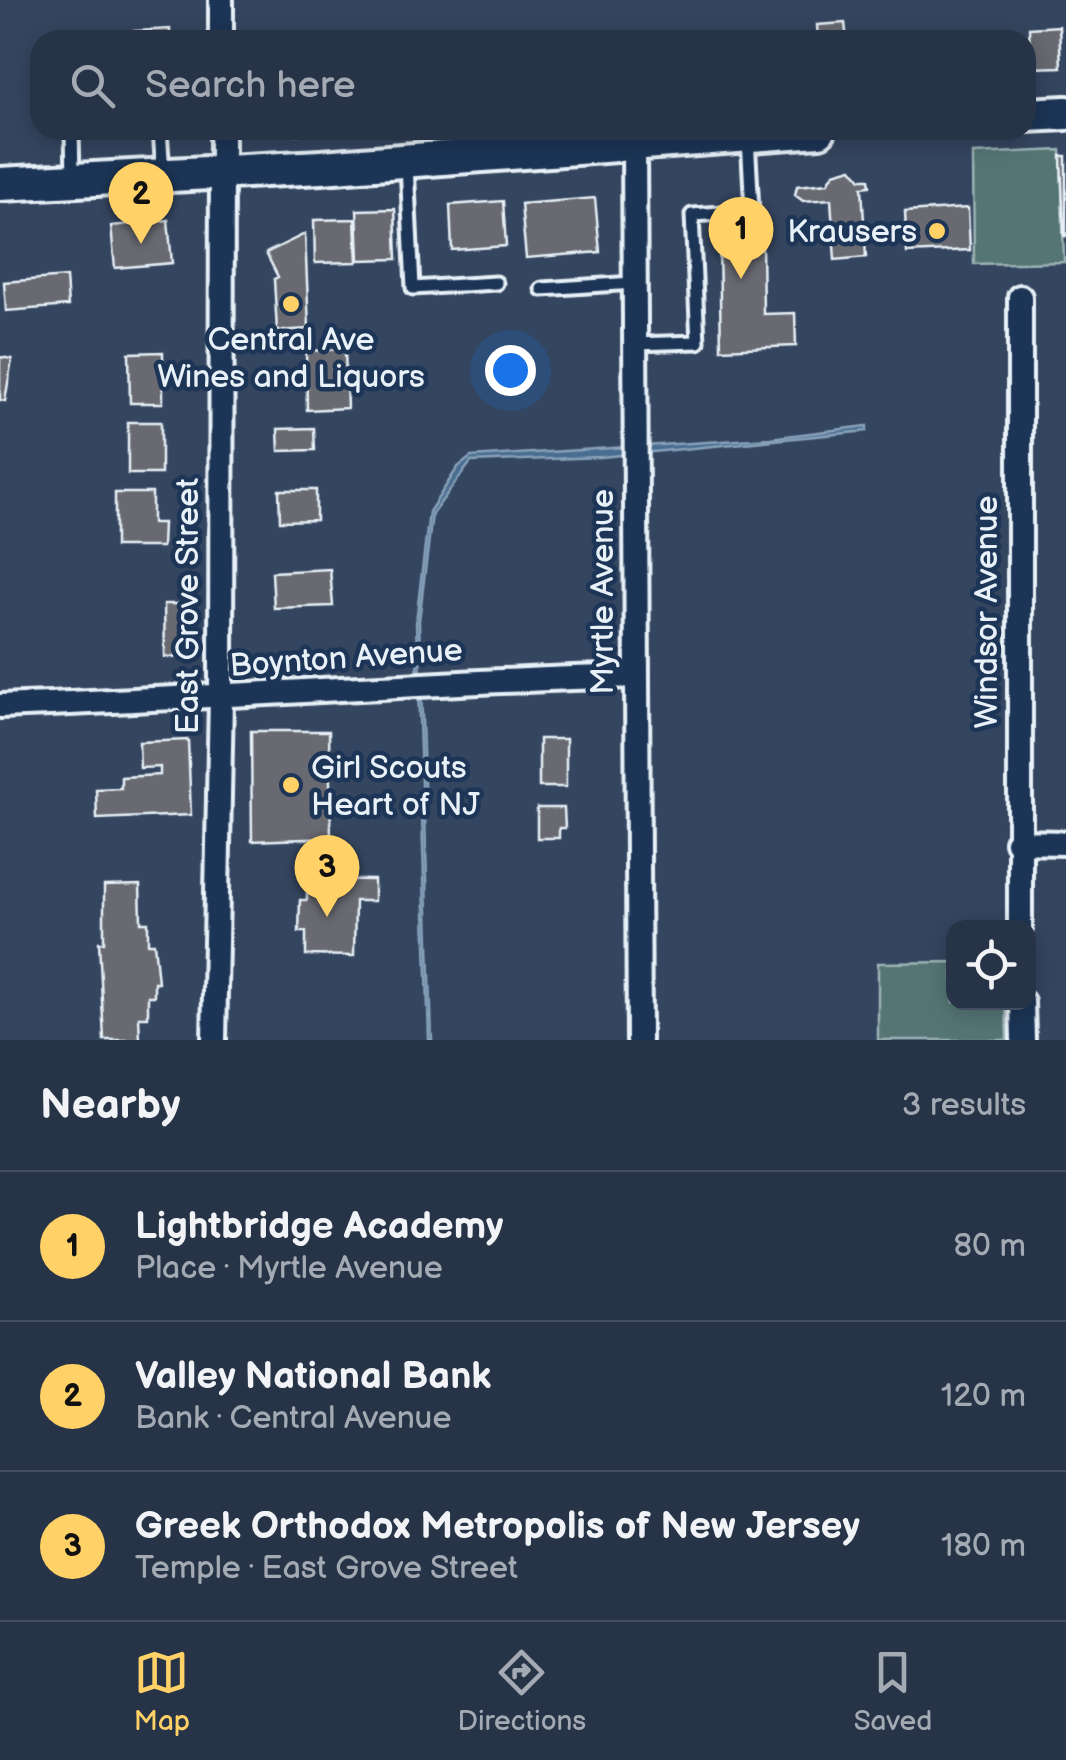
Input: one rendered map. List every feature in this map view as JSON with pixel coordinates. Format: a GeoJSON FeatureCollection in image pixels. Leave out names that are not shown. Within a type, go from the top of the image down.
{"type":"FeatureCollection","features":[{"type":"Feature","properties":{"kind":"main road"},"geometry":{"type":"LineString","coordinates":[[1036,114],[1066,113]]}},
{"type":"Feature","properties":{"kind":"main road"},"geometry":{"type":"LineString","coordinates":[[0,184],[407,161],[685,140]]}},
{"type":"Feature","properties":{"kind":"street"},"geometry":{"type":"LineString","coordinates":[[221,0],[222,30]]}},
{"type":"Feature","properties":{"kind":"street","name":"East Grove Street"},"geometry":{"type":"LineString","coordinates":[[214,1040],[221,698],[222,140]]}},
{"type":"Feature","properties":{"kind":"street","name":"Myrtle Avenue"},"geometry":{"type":"LineString","coordinates":[[634,144],[639,1040]]}},
{"type":"Feature","properties":{"kind":"street","name":"Windsor Avenue"},"geometry":{"type":"LineString","coordinates":[[1020,298],[1020,920]]}},
{"type":"Feature","properties":{"kind":"street","name":"Boynton Avenue"},"geometry":{"type":"LineString","coordinates":[[0,706],[221,698],[436,682],[635,676]]}},
{"type":"Feature","properties":{"kind":"street"},"geometry":{"type":"LineString","coordinates":[[1017,842],[1066,842]]}},
{"type":"Feature","properties":{"kind":"street"},"geometry":{"type":"LineString","coordinates":[[1022,1010],[1023,1040]]}},
{"type":"Feature","properties":{"kind":"lane"},"geometry":{"type":"LineString","coordinates":[[72,140],[74,180]]}},
{"type":"Feature","properties":{"kind":"lane"},"geometry":{"type":"LineString","coordinates":[[161,140],[164,176]]}},
{"type":"Feature","properties":{"kind":"lane"},"geometry":{"type":"LineString","coordinates":[[634,344],[698,342],[692,215],[752,211],[748,140]]}},
{"type":"Feature","properties":{"kind":"lane"},"geometry":{"type":"LineString","coordinates":[[407,161],[413,288],[496,282]]}},
{"type":"Feature","properties":{"kind":"lane"},"geometry":{"type":"LineString","coordinates":[[542,289],[634,284]]}},
{"type":"Feature","properties":{"kind":"green space"},"geometry":{"type":"Polygon","coordinates":[[[1061,150],[1064,262],[974,264],[973,154],[1061,150]]]}},
{"type":"Feature","properties":{"kind":"green space"},"geometry":{"type":"Polygon","coordinates":[[[946,962],[946,1010],[1006,1010],[1007,1040],[878,1040],[878,963],[946,962]]]}},
{"type":"Feature","properties":{"kind":"water"},"geometry":{"type":"Polygon","coordinates":[[[867,426],[867,431],[601,457],[471,462],[432,514],[419,621],[429,1040],[416,622],[429,512],[458,467],[471,457],[770,438],[867,426]]]}},
{"type":"Feature","properties":{"kind":"building"},"geometry":{"type":"Polygon","coordinates":[[[845,23],[846,30],[817,30],[817,25],[845,23]]]}},
{"type":"Feature","properties":{"kind":"building"},"geometry":{"type":"Polygon","coordinates":[[[1059,26],[1061,67],[1036,68],[1036,30],[1029,28],[1059,26]]]}},
{"type":"Feature","properties":{"kind":"building"},"geometry":{"type":"Polygon","coordinates":[[[1061,156],[1066,156],[1066,236],[1064,236],[1061,156]]]}},
{"type":"Feature","properties":{"kind":"building"},"geometry":{"type":"Polygon","coordinates":[[[852,168],[861,179],[869,179],[870,186],[862,187],[866,257],[835,260],[831,199],[803,201],[795,195],[797,186],[828,183],[834,173],[852,168]]]}},
{"type":"Feature","properties":{"kind":"building"},"geometry":{"type":"Polygon","coordinates":[[[595,198],[600,252],[526,258],[521,204],[595,198]]]}},
{"type":"Feature","properties":{"kind":"building"},"geometry":{"type":"Polygon","coordinates":[[[503,201],[506,246],[452,250],[450,205],[503,201]]]}},
{"type":"Feature","properties":{"kind":"building","name":"Krausers"},"geometry":{"type":"Polygon","coordinates":[[[968,208],[970,250],[907,253],[905,212],[968,208]]]}},
{"type":"Feature","properties":{"kind":"building"},"geometry":{"type":"Polygon","coordinates":[[[395,209],[397,259],[359,260],[357,210],[395,209]]]}},
{"type":"Feature","properties":{"kind":"building"},"geometry":{"type":"Polygon","coordinates":[[[355,219],[357,262],[315,263],[314,220],[355,219]]]}},
{"type":"Feature","properties":{"kind":"building"},"geometry":{"type":"Polygon","coordinates":[[[168,220],[172,263],[115,268],[111,226],[168,220]]]}},
{"type":"Feature","properties":{"kind":"building","name":"Central Ave Wines and Liquors"},"geometry":{"type":"Polygon","coordinates":[[[305,234],[309,329],[277,331],[274,279],[278,277],[266,253],[305,234]]]}},
{"type":"Feature","properties":{"kind":"building"},"geometry":{"type":"Polygon","coordinates":[[[762,243],[763,314],[795,313],[796,346],[721,349],[719,245],[762,243]]]}},
{"type":"Feature","properties":{"kind":"building"},"geometry":{"type":"Polygon","coordinates":[[[66,277],[68,306],[6,311],[4,282],[66,277]]]}},
{"type":"Feature","properties":{"kind":"building"},"geometry":{"type":"Polygon","coordinates":[[[345,349],[347,408],[307,410],[306,351],[345,349]]]}},
{"type":"Feature","properties":{"kind":"building"},"geometry":{"type":"Polygon","coordinates":[[[163,352],[163,403],[130,403],[129,353],[163,352]]]}},
{"type":"Feature","properties":{"kind":"building"},"geometry":{"type":"Polygon","coordinates":[[[0,357],[12,359],[5,401],[0,400],[0,357]]]}},
{"type":"Feature","properties":{"kind":"building"},"geometry":{"type":"Polygon","coordinates":[[[128,422],[161,422],[161,474],[128,474],[128,422]]]}},
{"type":"Feature","properties":{"kind":"building"},"geometry":{"type":"Polygon","coordinates":[[[314,428],[315,450],[279,451],[278,429],[314,428]]]}},
{"type":"Feature","properties":{"kind":"building"},"geometry":{"type":"Polygon","coordinates":[[[279,490],[316,490],[316,520],[280,521],[279,490]]]}},
{"type":"Feature","properties":{"kind":"building"},"geometry":{"type":"Polygon","coordinates":[[[115,493],[152,493],[152,523],[163,523],[162,547],[115,547],[115,493]]]}},
{"type":"Feature","properties":{"kind":"building"},"geometry":{"type":"Polygon","coordinates":[[[330,569],[333,606],[274,608],[272,572],[330,569]]]}},
{"type":"Feature","properties":{"kind":"building"},"geometry":{"type":"Polygon","coordinates":[[[164,604],[187,604],[188,657],[165,657],[164,604]]]}},
{"type":"Feature","properties":{"kind":"building","name":"Girl Scouts Heart of NJ"},"geometry":{"type":"Polygon","coordinates":[[[251,731],[329,731],[331,838],[252,841],[251,731]]]}},
{"type":"Feature","properties":{"kind":"building"},"geometry":{"type":"Polygon","coordinates":[[[539,739],[566,739],[566,787],[539,787],[539,739]]]}},
{"type":"Feature","properties":{"kind":"building"},"geometry":{"type":"Polygon","coordinates":[[[188,740],[191,815],[97,819],[96,789],[121,788],[121,777],[160,775],[160,767],[140,768],[139,742],[188,740]]]}},
{"type":"Feature","properties":{"kind":"building"},"geometry":{"type":"Polygon","coordinates":[[[537,808],[564,808],[565,828],[559,828],[559,838],[537,838],[537,808]]]}},
{"type":"Feature","properties":{"kind":"building"},"geometry":{"type":"Polygon","coordinates":[[[307,879],[374,880],[374,901],[355,901],[354,956],[306,955],[306,932],[299,932],[300,900],[307,900],[307,879]]]}},
{"type":"Feature","properties":{"kind":"building"},"geometry":{"type":"Polygon","coordinates":[[[140,885],[141,922],[148,922],[148,943],[154,943],[158,982],[154,982],[154,996],[148,996],[148,1017],[139,1017],[140,1040],[104,1040],[99,942],[104,942],[104,886],[140,885]]]}},
{"type":"Feature","properties":{"kind":"place","name":"Krausers"},"geometry":{"type":"Point","coordinates":[937,231]}},
{"type":"Feature","properties":{"kind":"place","name":"Valley National Bank"},"geometry":{"type":"Point","coordinates":[141,244]}},
{"type":"Feature","properties":{"kind":"place","name":"Lightbridge Academy"},"geometry":{"type":"Point","coordinates":[741,279]}},
{"type":"Feature","properties":{"kind":"place","name":"Central Ave Wines and Liquors"},"geometry":{"type":"Point","coordinates":[291,304]}},
{"type":"Feature","properties":{"kind":"place","name":"Girl Scouts Heart of NJ"},"geometry":{"type":"Point","coordinates":[291,785]}},
{"type":"Feature","properties":{"kind":"place","name":"Greek Orthodox Metropolis of New Jersey"},"geometry":{"type":"Point","coordinates":[327,917]}}]}
